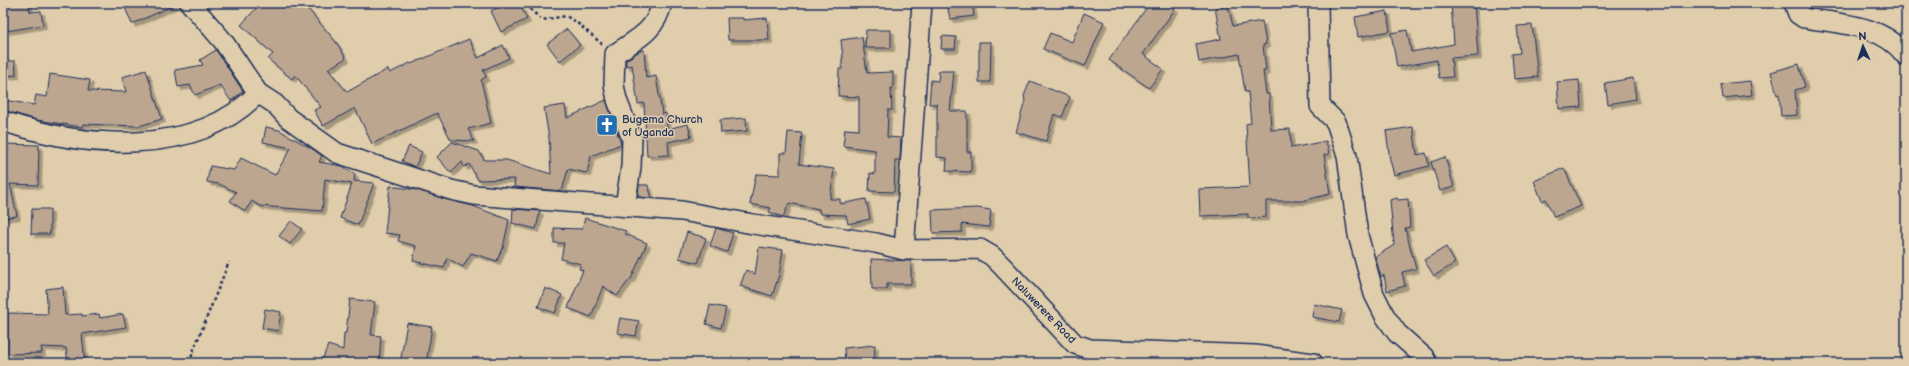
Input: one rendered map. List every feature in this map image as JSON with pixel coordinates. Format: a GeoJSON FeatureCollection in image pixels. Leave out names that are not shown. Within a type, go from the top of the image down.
{"type":"FeatureCollection","features":[{"type":"Feature","properties":{"kind":"street"},"geometry":{"type":"LineString","coordinates":[[3,121],[67,138],[111,143],[154,140],[189,134],[232,115],[246,105],[258,93],[223,41],[190,3]]}},
{"type":"Feature","properties":{"kind":"street"},"geometry":{"type":"LineString","coordinates":[[625,207],[631,167],[632,139],[617,100],[614,85],[615,54],[644,35],[655,24],[660,15],[662,3]]}},
{"type":"Feature","properties":{"kind":"street"},"geometry":{"type":"LineString","coordinates":[[904,250],[922,3]]}},
{"type":"Feature","properties":{"kind":"street"},"geometry":{"type":"LineString","coordinates":[[1318,3],[1320,106],[1336,122],[1347,156],[1358,235],[1374,294],[1385,316],[1397,333],[1424,357],[1427,363]]}},
{"type":"Feature","properties":{"kind":"street"},"geometry":{"type":"LineString","coordinates":[[1794,3],[1798,14],[1804,18],[1855,25],[1876,32],[1898,46],[1906,56]]}},
{"type":"Feature","properties":{"kind":"street","name":"Naluwerere Road"},"geometry":{"type":"LineString","coordinates":[[258,93],[275,104],[288,118],[337,153],[451,190],[474,195],[682,210],[753,224],[876,243],[904,250],[980,249],[1002,266],[1075,344],[1090,349],[1255,355],[1313,363]]}},
{"type":"Feature","properties":{"kind":"path"},"geometry":{"type":"LineString","coordinates":[[528,3],[530,9],[542,20],[566,16],[576,22],[615,54]]}},
{"type":"Feature","properties":{"kind":"path"},"geometry":{"type":"LineString","coordinates":[[191,363],[192,354],[229,262]]}},
{"type":"Feature","properties":{"kind":"building"},"geometry":{"type":"Polygon","coordinates":[[[3,3],[29,3],[30,12],[41,11],[43,25],[6,31],[3,3]]]}},
{"type":"Feature","properties":{"kind":"building"},"geometry":{"type":"Polygon","coordinates":[[[123,3],[179,3],[132,24],[123,3]]]}},
{"type":"Feature","properties":{"kind":"building"},"geometry":{"type":"Polygon","coordinates":[[[261,3],[303,3],[336,42],[346,58],[328,69],[347,92],[388,69],[390,73],[410,63],[411,64],[469,39],[478,58],[503,45],[509,58],[483,70],[486,77],[481,80],[491,123],[468,129],[474,141],[451,140],[437,113],[372,144],[355,108],[323,126],[314,110],[321,107],[295,75],[292,79],[268,59],[273,54],[241,25],[261,3]]]}},
{"type":"Feature","properties":{"kind":"building"},"geometry":{"type":"Polygon","coordinates":[[[507,3],[519,3],[527,19],[501,32],[491,11],[507,3]]]}},
{"type":"Feature","properties":{"kind":"building"},"geometry":{"type":"Polygon","coordinates":[[[947,3],[972,3],[974,16],[950,19],[947,3]]]}},
{"type":"Feature","properties":{"kind":"building"},"geometry":{"type":"Polygon","coordinates":[[[1150,3],[1166,3],[1175,9],[1143,54],[1163,69],[1149,88],[1109,60],[1150,3]]]}},
{"type":"Feature","properties":{"kind":"building"},"geometry":{"type":"Polygon","coordinates":[[[1451,3],[1474,3],[1478,56],[1451,58],[1453,77],[1439,78],[1437,60],[1397,67],[1391,33],[1407,30],[1411,52],[1454,44],[1451,3]]]}},
{"type":"Feature","properties":{"kind":"building"},"geometry":{"type":"Polygon","coordinates":[[[1228,6],[1233,26],[1262,21],[1266,44],[1263,45],[1266,71],[1263,71],[1266,94],[1269,94],[1271,130],[1290,129],[1291,148],[1326,141],[1329,154],[1324,155],[1330,194],[1302,201],[1266,201],[1266,217],[1248,218],[1248,214],[1200,216],[1199,189],[1250,187],[1246,124],[1251,123],[1248,92],[1245,92],[1239,54],[1199,62],[1196,44],[1221,39],[1215,8],[1228,6]]]}},
{"type":"Feature","properties":{"kind":"building"},"geometry":{"type":"Polygon","coordinates":[[[1387,11],[1390,31],[1358,37],[1355,17],[1387,11]]]}},
{"type":"Feature","properties":{"kind":"building"},"geometry":{"type":"Polygon","coordinates":[[[1084,13],[1104,22],[1085,66],[1043,49],[1050,33],[1072,42],[1084,13]]]}},
{"type":"Feature","properties":{"kind":"building"},"geometry":{"type":"Polygon","coordinates":[[[727,18],[743,18],[743,20],[767,18],[769,40],[728,40],[727,18]]]}},
{"type":"Feature","properties":{"kind":"building"},"geometry":{"type":"Polygon","coordinates":[[[1532,25],[1538,77],[1514,79],[1512,54],[1520,53],[1517,26],[1532,25]]]}},
{"type":"Feature","properties":{"kind":"building"},"geometry":{"type":"Polygon","coordinates":[[[567,29],[580,45],[560,61],[547,44],[567,29]]]}},
{"type":"Feature","properties":{"kind":"building"},"geometry":{"type":"Polygon","coordinates":[[[866,30],[891,30],[891,48],[865,48],[866,30]]]}},
{"type":"Feature","properties":{"kind":"building"},"geometry":{"type":"Polygon","coordinates":[[[942,36],[956,37],[955,49],[941,49],[942,36]]]}},
{"type":"Feature","properties":{"kind":"building"},"geometry":{"type":"Polygon","coordinates":[[[862,37],[867,73],[893,72],[893,88],[891,88],[892,110],[888,110],[887,137],[901,138],[900,160],[895,160],[894,192],[869,191],[870,173],[875,174],[875,150],[843,146],[845,129],[859,130],[859,97],[838,96],[839,69],[842,69],[843,58],[841,40],[862,37]]]}},
{"type":"Feature","properties":{"kind":"building"},"geometry":{"type":"Polygon","coordinates":[[[979,42],[991,42],[990,82],[979,82],[979,42]]]}},
{"type":"Feature","properties":{"kind":"building"},"geometry":{"type":"Polygon","coordinates":[[[216,50],[243,91],[231,101],[220,85],[195,95],[190,85],[178,87],[175,70],[203,65],[200,60],[216,50]]]}},
{"type":"Feature","properties":{"kind":"building"},"geometry":{"type":"Polygon","coordinates":[[[644,50],[646,78],[656,76],[662,114],[666,113],[667,129],[688,124],[691,137],[668,142],[669,155],[647,156],[644,103],[638,104],[632,65],[626,66],[626,60],[644,50]]]}},
{"type":"Feature","properties":{"kind":"building"},"geometry":{"type":"Polygon","coordinates":[[[3,61],[15,61],[16,75],[3,76],[3,61]]]}},
{"type":"Feature","properties":{"kind":"building"},"geometry":{"type":"Polygon","coordinates":[[[1799,64],[1805,87],[1795,90],[1797,115],[1781,116],[1779,94],[1777,95],[1771,72],[1799,64]]]}},
{"type":"Feature","properties":{"kind":"building"},"geometry":{"type":"Polygon","coordinates":[[[146,70],[162,119],[139,126],[83,124],[82,127],[37,120],[3,110],[3,100],[34,105],[36,95],[47,97],[50,74],[90,80],[88,91],[126,92],[122,77],[146,70]]]}},
{"type":"Feature","properties":{"kind":"building"},"geometry":{"type":"Polygon","coordinates":[[[939,71],[954,71],[950,111],[967,111],[967,152],[971,152],[971,172],[946,171],[947,158],[937,157],[937,104],[929,104],[931,80],[938,81],[939,71]]]}},
{"type":"Feature","properties":{"kind":"building"},"geometry":{"type":"Polygon","coordinates":[[[1633,78],[1636,99],[1608,104],[1605,83],[1633,78]]]}},
{"type":"Feature","properties":{"kind":"building"},"geometry":{"type":"Polygon","coordinates":[[[1579,80],[1581,107],[1559,109],[1557,82],[1579,80]]]}},
{"type":"Feature","properties":{"kind":"building"},"geometry":{"type":"Polygon","coordinates":[[[1030,81],[1070,97],[1062,117],[1054,114],[1046,141],[1016,132],[1025,101],[1024,96],[1030,81]]]}},
{"type":"Feature","properties":{"kind":"building"},"geometry":{"type":"Polygon","coordinates":[[[1750,81],[1752,95],[1723,98],[1721,84],[1750,81]]]}},
{"type":"Feature","properties":{"kind":"building"},"geometry":{"type":"Polygon","coordinates":[[[606,100],[621,144],[591,156],[587,173],[568,169],[562,191],[514,187],[515,179],[478,180],[469,164],[464,167],[462,162],[451,173],[437,157],[452,142],[479,151],[484,160],[507,160],[551,174],[549,138],[544,108],[565,105],[567,118],[606,100]]]}},
{"type":"Feature","properties":{"kind":"building"},"geometry":{"type":"Polygon","coordinates":[[[746,118],[747,131],[721,133],[720,120],[746,118]]]}},
{"type":"Feature","properties":{"kind":"building"},"geometry":{"type":"Polygon","coordinates":[[[266,127],[279,130],[314,150],[322,156],[319,162],[342,166],[355,174],[354,181],[374,183],[358,225],[340,218],[352,184],[325,179],[322,211],[260,206],[252,201],[245,211],[230,201],[236,192],[219,184],[207,182],[210,166],[234,170],[241,158],[275,175],[291,148],[263,142],[266,127]]]}},
{"type":"Feature","properties":{"kind":"building"},"geometry":{"type":"Polygon","coordinates":[[[1413,127],[1417,155],[1426,153],[1429,166],[1394,175],[1390,160],[1386,131],[1413,127]]]}},
{"type":"Feature","properties":{"kind":"building"},"geometry":{"type":"Polygon","coordinates":[[[788,132],[802,133],[799,164],[834,169],[830,199],[840,199],[840,204],[866,199],[870,219],[848,224],[846,215],[820,214],[819,209],[789,203],[783,217],[769,212],[771,208],[750,204],[756,174],[780,175],[780,153],[786,153],[788,132]]]}},
{"type":"Feature","properties":{"kind":"building"},"geometry":{"type":"Polygon","coordinates":[[[3,144],[39,145],[38,185],[10,184],[17,216],[3,218],[3,144]]]}},
{"type":"Feature","properties":{"kind":"building"},"geometry":{"type":"Polygon","coordinates":[[[409,146],[422,152],[415,167],[402,161],[409,146]]]}},
{"type":"Feature","properties":{"kind":"building"},"geometry":{"type":"Polygon","coordinates":[[[1445,157],[1454,187],[1440,191],[1431,162],[1445,157]]]}},
{"type":"Feature","properties":{"kind":"building"},"geometry":{"type":"Polygon","coordinates":[[[1564,168],[1581,206],[1554,217],[1546,199],[1542,201],[1534,181],[1564,168]]]}},
{"type":"Feature","properties":{"kind":"building"},"geometry":{"type":"Polygon","coordinates":[[[639,185],[648,185],[652,198],[638,197],[639,185]]]}},
{"type":"Feature","properties":{"kind":"building"},"geometry":{"type":"Polygon","coordinates":[[[390,186],[417,190],[473,206],[509,220],[503,248],[497,261],[471,253],[463,267],[447,258],[444,268],[413,261],[416,246],[398,241],[400,235],[385,233],[390,186]]]}},
{"type":"Feature","properties":{"kind":"building"},"geometry":{"type":"Polygon","coordinates":[[[1397,198],[1398,200],[1408,199],[1410,227],[1405,228],[1416,269],[1402,272],[1405,286],[1387,291],[1384,275],[1381,277],[1375,257],[1394,245],[1390,200],[1397,198]]]}},
{"type":"Feature","properties":{"kind":"building"},"geometry":{"type":"Polygon","coordinates":[[[977,208],[991,210],[989,227],[962,224],[962,232],[933,233],[932,210],[977,208]]]}},
{"type":"Feature","properties":{"kind":"building"},"geometry":{"type":"Polygon","coordinates":[[[32,209],[50,209],[50,234],[31,234],[32,209]]]}},
{"type":"Feature","properties":{"kind":"building"},"geometry":{"type":"Polygon","coordinates":[[[513,209],[540,211],[536,229],[512,223],[513,209]]]}},
{"type":"Feature","properties":{"kind":"building"},"geometry":{"type":"Polygon","coordinates":[[[585,218],[626,231],[625,234],[647,243],[631,279],[617,296],[603,286],[591,317],[568,308],[583,270],[579,269],[581,264],[561,259],[564,243],[554,243],[554,228],[582,229],[585,218]]]}},
{"type":"Feature","properties":{"kind":"building"},"geometry":{"type":"Polygon","coordinates":[[[291,221],[302,229],[290,244],[279,236],[291,221]]]}},
{"type":"Feature","properties":{"kind":"building"},"geometry":{"type":"Polygon","coordinates":[[[716,228],[733,233],[727,252],[710,246],[716,228]]]}},
{"type":"Feature","properties":{"kind":"building"},"geometry":{"type":"Polygon","coordinates":[[[687,232],[706,238],[698,263],[679,258],[687,232]]]}},
{"type":"Feature","properties":{"kind":"building"},"geometry":{"type":"Polygon","coordinates":[[[759,247],[783,250],[779,275],[772,296],[740,286],[746,270],[755,274],[759,247]]]}},
{"type":"Feature","properties":{"kind":"building"},"geometry":{"type":"Polygon","coordinates":[[[1446,247],[1455,263],[1434,276],[1424,260],[1446,247]]]}},
{"type":"Feature","properties":{"kind":"building"},"geometry":{"type":"Polygon","coordinates":[[[871,259],[911,261],[911,284],[887,284],[887,289],[872,289],[871,259]]]}},
{"type":"Feature","properties":{"kind":"building"},"geometry":{"type":"Polygon","coordinates":[[[63,287],[65,315],[82,314],[82,316],[99,314],[100,318],[123,314],[126,327],[82,334],[85,363],[68,363],[66,348],[41,347],[42,353],[8,354],[8,313],[48,314],[46,289],[63,287]]]}},
{"type":"Feature","properties":{"kind":"building"},"geometry":{"type":"Polygon","coordinates":[[[545,288],[562,295],[555,313],[538,307],[545,288]]]}},
{"type":"Feature","properties":{"kind":"building"},"geometry":{"type":"Polygon","coordinates":[[[350,299],[375,302],[371,335],[381,336],[379,363],[321,363],[328,345],[343,350],[344,333],[346,333],[350,299]]]}},
{"type":"Feature","properties":{"kind":"building"},"geometry":{"type":"Polygon","coordinates":[[[1314,304],[1342,310],[1339,322],[1312,317],[1314,304]]]}},
{"type":"Feature","properties":{"kind":"building"},"geometry":{"type":"Polygon","coordinates":[[[710,305],[726,308],[721,328],[706,324],[710,305]]]}},
{"type":"Feature","properties":{"kind":"building"},"geometry":{"type":"Polygon","coordinates":[[[265,309],[281,312],[278,331],[262,328],[265,309]]]}},
{"type":"Feature","properties":{"kind":"building"},"geometry":{"type":"Polygon","coordinates":[[[620,318],[639,321],[636,336],[617,333],[620,318]]]}},
{"type":"Feature","properties":{"kind":"building"},"geometry":{"type":"Polygon","coordinates":[[[407,323],[432,327],[426,363],[400,363],[407,323]]]}},
{"type":"Feature","properties":{"kind":"building"},"geometry":{"type":"Polygon","coordinates":[[[875,345],[874,363],[845,363],[844,348],[875,345]]]}},
{"type":"Feature","properties":{"kind":"place","name":"Bugema Church of Uganda"},"geometry":{"type":"Point","coordinates":[607,125]}}]}
